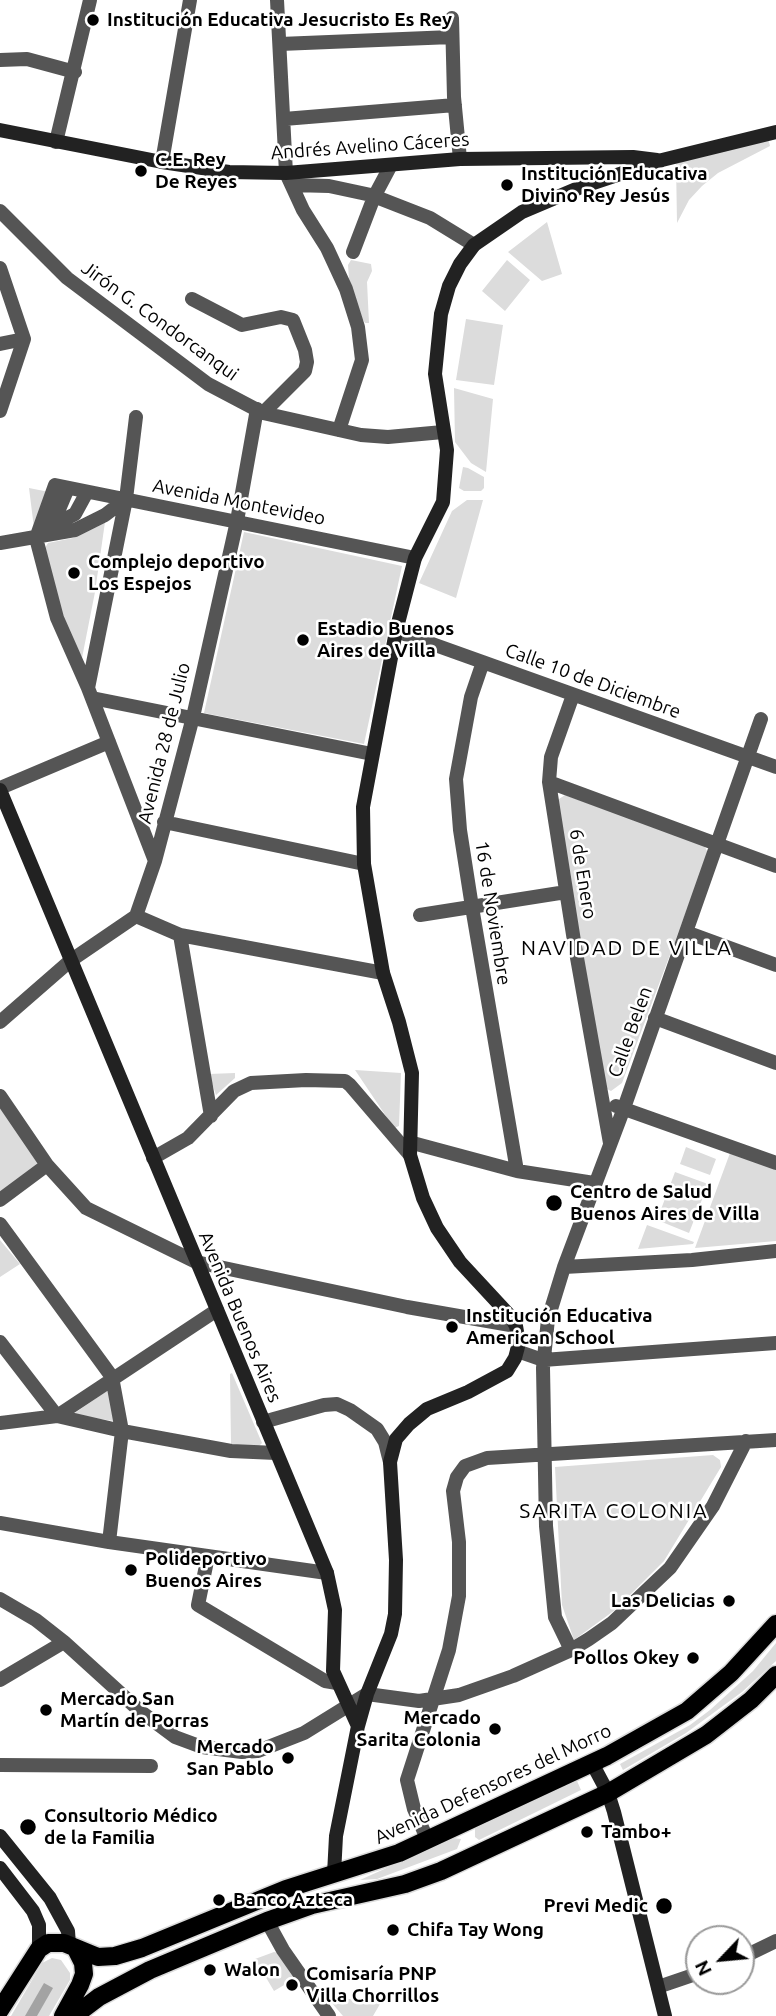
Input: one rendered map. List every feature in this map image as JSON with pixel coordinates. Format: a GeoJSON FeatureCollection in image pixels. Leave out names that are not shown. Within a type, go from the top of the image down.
{"type":"FeatureCollection","features":[{"type":"Feature","properties":{"kind":"main road","name":"Avenida Defensores del Morro"},"geometry":{"type":"LineString","coordinates":[[39,1948],[57,1942],[98,1957],[128,1953],[286,1889],[379,1860],[428,1841],[592,1763],[687,1711],[732,1673],[776,1624]]}},
{"type":"Feature","properties":{"kind":"main road"},"geometry":{"type":"LineString","coordinates":[[74,2016],[99,1997],[127,1982],[267,1921],[312,1905],[405,1884],[475,1855],[608,1793],[706,1735],[751,1700],[776,1675]]}},
{"type":"Feature","properties":{"kind":"main road"},"geometry":{"type":"LineString","coordinates":[[468,1822],[466,1835],[475,1855]]}},
{"type":"Feature","properties":{"kind":"main road"},"geometry":{"type":"LineString","coordinates":[[63,2016],[84,1974],[83,1963],[72,1947]]}},
{"type":"Feature","properties":{"kind":"main road"},"geometry":{"type":"LineString","coordinates":[[0,2010],[39,1948]]}},
{"type":"Feature","properties":{"kind":"street"},"geometry":{"type":"LineString","coordinates":[[56,142],[75,72],[90,0]]}},
{"type":"Feature","properties":{"kind":"street"},"geometry":{"type":"LineString","coordinates":[[162,162],[190,0]]}},
{"type":"Feature","properties":{"kind":"street"},"geometry":{"type":"LineString","coordinates":[[278,0],[289,179],[327,248],[346,289],[358,327],[362,360],[339,430]]}},
{"type":"Feature","properties":{"kind":"street"},"geometry":{"type":"LineString","coordinates":[[452,18],[460,159]]}},
{"type":"Feature","properties":{"kind":"street"},"geometry":{"type":"LineString","coordinates":[[280,44],[452,37]]}},
{"type":"Feature","properties":{"kind":"street"},"geometry":{"type":"LineString","coordinates":[[0,60],[27,59],[75,72]]}},
{"type":"Feature","properties":{"kind":"street"},"geometry":{"type":"LineString","coordinates":[[284,119],[455,105]]}},
{"type":"Feature","properties":{"kind":"street","name":"Andrés Avelino Cáceres"},"geometry":{"type":"LineString","coordinates":[[0,130],[162,162],[289,179],[391,164],[460,159],[633,157],[662,160]]}},
{"type":"Feature","properties":{"kind":"street"},"geometry":{"type":"LineString","coordinates":[[390,1462],[396,1439],[409,1423],[427,1409],[499,1377],[513,1363],[519,1343],[516,1326],[502,1306],[460,1262],[437,1228],[423,1198],[410,1149],[412,1073],[383,973],[364,864],[363,807],[396,631],[415,558],[443,502],[447,450],[435,374],[441,314],[454,275],[474,245],[522,212],[581,187],[662,160],[776,132]]}},
{"type":"Feature","properties":{"kind":"street"},"geometry":{"type":"LineString","coordinates":[[353,252],[374,197],[391,164]]}},
{"type":"Feature","properties":{"kind":"street"},"geometry":{"type":"LineString","coordinates":[[289,179],[374,197],[430,218],[474,245]]}},
{"type":"Feature","properties":{"kind":"street","name":"Jirón G. Condorcanqui"},"geometry":{"type":"LineString","coordinates":[[0,211],[67,278],[208,384],[260,411],[361,435],[388,437],[443,432]]}},
{"type":"Feature","properties":{"kind":"street"},"geometry":{"type":"LineString","coordinates":[[0,268],[24,339],[0,411]]}},
{"type":"Feature","properties":{"kind":"street"},"geometry":{"type":"LineString","coordinates":[[192,299],[242,325],[281,317],[293,320],[305,349],[305,371],[260,411]]}},
{"type":"Feature","properties":{"kind":"street"},"geometry":{"type":"LineString","coordinates":[[0,344],[24,339]]}},
{"type":"Feature","properties":{"kind":"street","name":"Avenida 28 de Julio"},"geometry":{"type":"LineString","coordinates":[[136,916],[155,861],[193,717],[260,411]]}},
{"type":"Feature","properties":{"kind":"street"},"geometry":{"type":"LineString","coordinates":[[90,693],[126,499],[135,417]]}},
{"type":"Feature","properties":{"kind":"street"},"geometry":{"type":"LineString","coordinates":[[52,526],[62,486]]}},
{"type":"Feature","properties":{"kind":"street"},"geometry":{"type":"LineString","coordinates":[[62,486],[36,538],[57,618],[90,693],[155,861]]}},
{"type":"Feature","properties":{"kind":"street","name":"Avenida Montevideo"},"geometry":{"type":"LineString","coordinates":[[62,486],[415,558]]}},
{"type":"Feature","properties":{"kind":"street"},"geometry":{"type":"LineString","coordinates":[[36,538],[75,514],[87,492]]}},
{"type":"Feature","properties":{"kind":"street"},"geometry":{"type":"LineString","coordinates":[[0,543],[75,530],[105,515],[126,499]]}},
{"type":"Feature","properties":{"kind":"street","name":"Calle 10 de Diciembre"},"geometry":{"type":"LineString","coordinates":[[396,631],[776,767]]}},
{"type":"Feature","properties":{"kind":"street","name":"16 de Noviembre"},"geometry":{"type":"LineString","coordinates":[[483,662],[471,696],[456,779],[460,830],[517,1171]]}},
{"type":"Feature","properties":{"kind":"street"},"geometry":{"type":"LineString","coordinates":[[90,693],[372,754]]}},
{"type":"Feature","properties":{"kind":"street","name":"6 de Enero"},"geometry":{"type":"LineString","coordinates":[[573,695],[551,757],[549,782],[610,1144]]}},
{"type":"Feature","properties":{"kind":"street","name":"Calle Belen"},"geometry":{"type":"LineString","coordinates":[[571,1650],[555,1617],[546,1525],[543,1360],[548,1318],[761,719]]}},
{"type":"Feature","properties":{"kind":"street"},"geometry":{"type":"LineString","coordinates":[[0,789],[109,742]]}},
{"type":"Feature","properties":{"kind":"street"},"geometry":{"type":"LineString","coordinates":[[549,782],[776,866]]}},
{"type":"Feature","properties":{"kind":"street","name":"Avenida Buenos Aires"},"geometry":{"type":"LineString","coordinates":[[0,789],[327,1573],[335,1610],[332,1660],[337,1683],[358,1726]]}},
{"type":"Feature","properties":{"kind":"street"},"geometry":{"type":"LineString","coordinates":[[164,822],[364,864]]}},
{"type":"Feature","properties":{"kind":"street"},"geometry":{"type":"LineString","coordinates":[[420,915],[566,892]]}},
{"type":"Feature","properties":{"kind":"street"},"geometry":{"type":"LineString","coordinates":[[0,1022],[70,961],[136,916],[180,935],[383,973]]}},
{"type":"Feature","properties":{"kind":"street"},"geometry":{"type":"LineString","coordinates":[[686,932],[776,965]]}},
{"type":"Feature","properties":{"kind":"street"},"geometry":{"type":"LineString","coordinates":[[180,935],[211,1116]]}},
{"type":"Feature","properties":{"kind":"street"},"geometry":{"type":"LineString","coordinates":[[655,1018],[776,1063]]}},
{"type":"Feature","properties":{"kind":"street"},"geometry":{"type":"LineString","coordinates":[[153,1158],[188,1138],[234,1091],[251,1083],[345,1081],[410,1149],[517,1171],[594,1183]]}},
{"type":"Feature","properties":{"kind":"street"},"geometry":{"type":"LineString","coordinates":[[0,1096],[47,1165],[86,1208],[196,1262],[407,1307],[516,1326]]}},
{"type":"Feature","properties":{"kind":"street"},"geometry":{"type":"LineString","coordinates":[[603,1104],[624,1108],[776,1163]]}},
{"type":"Feature","properties":{"kind":"street"},"geometry":{"type":"LineString","coordinates":[[0,1200],[47,1165]]}},
{"type":"Feature","properties":{"kind":"street"},"geometry":{"type":"LineString","coordinates":[[0,1224],[112,1377],[122,1431],[109,1542]]}},
{"type":"Feature","properties":{"kind":"street"},"geometry":{"type":"LineString","coordinates":[[564,1267],[692,1260],[776,1251]]}},
{"type":"Feature","properties":{"kind":"street"},"geometry":{"type":"LineString","coordinates":[[57,1416],[216,1310]]}},
{"type":"Feature","properties":{"kind":"street"},"geometry":{"type":"LineString","coordinates":[[0,1342],[57,1416]]}},
{"type":"Feature","properties":{"kind":"street"},"geometry":{"type":"LineString","coordinates":[[517,1351],[543,1360],[776,1343]]}},
{"type":"Feature","properties":{"kind":"street"},"geometry":{"type":"LineString","coordinates":[[263,1422],[337,1404],[377,1429],[385,1443],[390,1462],[396,1560],[396,1614],[358,1726],[336,1836],[334,1874]]}},
{"type":"Feature","properties":{"kind":"street"},"geometry":{"type":"LineString","coordinates":[[0,1423],[57,1416],[231,1451],[276,1453]]}},
{"type":"Feature","properties":{"kind":"street"},"geometry":{"type":"LineString","coordinates":[[428,1841],[414,1809],[407,1780],[449,1650],[459,1596],[459,1542],[453,1491],[457,1477],[465,1466],[487,1458],[776,1440]]}},
{"type":"Feature","properties":{"kind":"street"},"geometry":{"type":"LineString","coordinates":[[0,1599],[36,1620],[64,1642],[140,1711],[175,1737],[202,1747],[242,1752],[258,1751],[304,1733],[367,1694],[432,1701],[513,1676],[571,1650],[612,1623],[670,1568],[713,1506],[746,1441]]}},
{"type":"Feature","properties":{"kind":"street"},"geometry":{"type":"LineString","coordinates":[[0,1523],[109,1542],[327,1573]]}},
{"type":"Feature","properties":{"kind":"street"},"geometry":{"type":"LineString","coordinates":[[208,1556],[198,1605],[325,1681],[337,1683]]}},
{"type":"Feature","properties":{"kind":"street"},"geometry":{"type":"LineString","coordinates":[[0,1680],[64,1642]]}},
{"type":"Feature","properties":{"kind":"street"},"geometry":{"type":"LineString","coordinates":[[592,1763],[608,1793],[665,2016]]}},
{"type":"Feature","properties":{"kind":"street"},"geometry":{"type":"LineString","coordinates":[[0,1765],[150,1766]]}},
{"type":"Feature","properties":{"kind":"street"},"geometry":{"type":"LineString","coordinates":[[0,1836],[55,1907],[68,1931],[72,1947]]}},
{"type":"Feature","properties":{"kind":"street"},"geometry":{"type":"LineString","coordinates":[[0,1868],[36,1918],[41,1936],[39,1948]]}},
{"type":"Feature","properties":{"kind":"street"},"geometry":{"type":"LineString","coordinates":[[267,1921],[328,2016]]}},
{"type":"Feature","properties":{"kind":"street"},"geometry":{"type":"LineString","coordinates":[[755,1951],[776,1941]]}},
{"type":"Feature","properties":{"kind":"street"},"geometry":{"type":"LineString","coordinates":[[657,1987],[685,1978]]}},
{"type":"Feature","properties":{"kind":"shaded area"},"geometry":{"type":"Polygon","coordinates":[[[768,138],[770,146],[718,173],[702,186],[689,200],[677,223],[676,163],[768,138]]]}},
{"type":"Feature","properties":{"kind":"shaded area"},"geometry":{"type":"Polygon","coordinates":[[[547,222],[562,274],[542,281],[508,252],[547,222]]]}},
{"type":"Feature","properties":{"kind":"shaded area"},"geometry":{"type":"Polygon","coordinates":[[[351,260],[371,264],[372,271],[367,282],[369,323],[365,323],[362,318],[349,279],[348,265],[351,260]]]}},
{"type":"Feature","properties":{"kind":"shaded area"},"geometry":{"type":"Polygon","coordinates":[[[507,260],[530,280],[505,311],[482,291],[507,260]]]}},
{"type":"Feature","properties":{"kind":"shaded area"},"geometry":{"type":"Polygon","coordinates":[[[466,319],[503,325],[494,385],[456,380],[466,319]]]}},
{"type":"Feature","properties":{"kind":"shaded area"},"geometry":{"type":"Polygon","coordinates":[[[454,388],[493,399],[486,472],[471,463],[455,442],[454,388]]]}},
{"type":"Feature","properties":{"kind":"shaded area"},"geometry":{"type":"Polygon","coordinates":[[[463,467],[484,477],[484,488],[481,491],[464,491],[459,488],[463,467]]]}},
{"type":"Feature","properties":{"kind":"shaded area"},"geometry":{"type":"Polygon","coordinates":[[[29,488],[49,492],[34,528],[29,488]]]}},
{"type":"Feature","properties":{"kind":"shaded area"},"geometry":{"type":"Polygon","coordinates":[[[467,500],[483,500],[456,598],[419,583],[452,511],[467,500]]]}},
{"type":"Feature","properties":{"kind":"shaded area","name":"Complejo deportivo Los Espejos"},"geometry":{"type":"Polygon","coordinates":[[[105,522],[82,658],[59,609],[45,548],[48,543],[73,538],[105,522]]]}},
{"type":"Feature","properties":{"kind":"shaded area","name":"Estadio Buenos Aires de Villa"},"geometry":{"type":"Polygon","coordinates":[[[244,532],[402,566],[364,744],[204,713],[244,532]]]}},
{"type":"Feature","properties":{"kind":"shaded area"},"geometry":{"type":"Polygon","coordinates":[[[565,795],[704,845],[708,853],[622,1083],[611,1091],[605,1088],[556,801],[565,795]]]}},
{"type":"Feature","properties":{"kind":"shaded area"},"geometry":{"type":"Polygon","coordinates":[[[355,1070],[401,1073],[399,1126],[394,1128],[355,1070]]]}},
{"type":"Feature","properties":{"kind":"shaded area"},"geometry":{"type":"Polygon","coordinates":[[[235,1073],[235,1078],[216,1095],[209,1074],[235,1073]]]}},
{"type":"Feature","properties":{"kind":"shaded area"},"geometry":{"type":"Polygon","coordinates":[[[0,1107],[37,1160],[37,1166],[0,1194],[0,1107]]]}},
{"type":"Feature","properties":{"kind":"shaded area"},"geometry":{"type":"Polygon","coordinates":[[[686,1147],[716,1159],[710,1175],[680,1164],[686,1147]]]}},
{"type":"Feature","properties":{"kind":"shaded area"},"geometry":{"type":"Polygon","coordinates":[[[730,1153],[776,1169],[776,1241],[695,1248],[730,1153]]]}},
{"type":"Feature","properties":{"kind":"shaded area"},"geometry":{"type":"Polygon","coordinates":[[[675,1172],[708,1184],[689,1233],[657,1220],[675,1172]]]}},
{"type":"Feature","properties":{"kind":"shaded area"},"geometry":{"type":"Polygon","coordinates":[[[647,1225],[694,1242],[638,1249],[647,1225]]]}},
{"type":"Feature","properties":{"kind":"shaded area"},"geometry":{"type":"Polygon","coordinates":[[[0,1240],[20,1264],[0,1277],[0,1240]]]}},
{"type":"Feature","properties":{"kind":"shaded area"},"geometry":{"type":"Polygon","coordinates":[[[232,1373],[262,1443],[256,1449],[231,1445],[232,1373]]]}},
{"type":"Feature","properties":{"kind":"shaded area"},"geometry":{"type":"Polygon","coordinates":[[[108,1390],[114,1421],[72,1415],[108,1390]]]}},
{"type":"Feature","properties":{"kind":"shaded area"},"geometry":{"type":"Polygon","coordinates":[[[713,1455],[720,1460],[721,1467],[664,1561],[615,1610],[574,1640],[562,1605],[555,1467],[713,1455]]]}},
{"type":"Feature","properties":{"kind":"shaded area"},"geometry":{"type":"Polygon","coordinates":[[[776,1643],[776,1661],[742,1692],[686,1733],[623,1770],[620,1764],[690,1725],[710,1710],[753,1671],[776,1643]]]}},
{"type":"Feature","properties":{"kind":"shaded area"},"geometry":{"type":"Polygon","coordinates":[[[577,1781],[581,1790],[479,1840],[475,1837],[475,1828],[577,1781]]]}},
{"type":"Feature","properties":{"kind":"shaded area"},"geometry":{"type":"Polygon","coordinates":[[[453,1838],[461,1839],[457,1849],[377,1879],[360,1880],[453,1838]]]}},
{"type":"Feature","properties":{"kind":"shaded area"},"geometry":{"type":"Polygon","coordinates":[[[274,1952],[279,1953],[296,1978],[274,1991],[255,1959],[274,1952]]]}},
{"type":"Feature","properties":{"kind":"shaded area"},"geometry":{"type":"Polygon","coordinates":[[[52,1958],[61,1960],[70,1973],[70,1980],[49,2016],[11,2016],[42,1963],[52,1958]]]}},
{"type":"Feature","properties":{"kind":"shaded area"},"geometry":{"type":"Polygon","coordinates":[[[44,1983],[53,1988],[37,2016],[25,2016],[44,1983]]]}},
{"type":"Feature","properties":{"kind":"shaded area"},"geometry":{"type":"Polygon","coordinates":[[[325,1995],[380,2004],[373,2016],[343,2016],[325,1995]]]}},
{"type":"Feature","properties":{"kind":"place","name":"Institución Educativa Jesucristo Es Rey"},"geometry":{"type":"Point","coordinates":[93,20]}},
{"type":"Feature","properties":{"kind":"place","name":"C.E. Rey De Reyes"},"geometry":{"type":"Point","coordinates":[141,171]}},
{"type":"Feature","properties":{"kind":"place","name":"Institución Educativa Divino Rey Jesús"},"geometry":{"type":"Point","coordinates":[507,185]}},
{"type":"Feature","properties":{"kind":"place","name":"Complejo deportivo Los Espejos"},"geometry":{"type":"Point","coordinates":[74,573]}},
{"type":"Feature","properties":{"kind":"place","name":"Estadio Buenos Aires de Villa"},"geometry":{"type":"Point","coordinates":[303,640]}},
{"type":"Feature","properties":{"kind":"place","name":"Centro de Salud Buenos Aires de Villa"},"geometry":{"type":"Point","coordinates":[554,1203]}},
{"type":"Feature","properties":{"kind":"place","name":"Institución Educativa American School"},"geometry":{"type":"Point","coordinates":[452,1327]}},
{"type":"Feature","properties":{"kind":"place","name":"Polideportivo Buenos Aires"},"geometry":{"type":"Point","coordinates":[131,1570]}},
{"type":"Feature","properties":{"kind":"place","name":"Las Delicias"},"geometry":{"type":"Point","coordinates":[729,1601]}},
{"type":"Feature","properties":{"kind":"place","name":"Pollos Okey"},"geometry":{"type":"Point","coordinates":[693,1658]}},
{"type":"Feature","properties":{"kind":"place","name":"Mercado San Martín de Porras"},"geometry":{"type":"Point","coordinates":[46,1710]}},
{"type":"Feature","properties":{"kind":"place","name":"Mercado Sarita Colonia"},"geometry":{"type":"Point","coordinates":[495,1729]}},
{"type":"Feature","properties":{"kind":"place","name":"Mercado San Pablo"},"geometry":{"type":"Point","coordinates":[288,1758]}},
{"type":"Feature","properties":{"kind":"place","name":"Consultorio Médico de la Familia"},"geometry":{"type":"Point","coordinates":[28,1827]}},
{"type":"Feature","properties":{"kind":"place","name":"Tambo+"},"geometry":{"type":"Point","coordinates":[587,1832]}},
{"type":"Feature","properties":{"kind":"place","name":"Banco Azteca"},"geometry":{"type":"Point","coordinates":[219,1900]}},
{"type":"Feature","properties":{"kind":"place","name":"Previ Medic"},"geometry":{"type":"Point","coordinates":[664,1906]}},
{"type":"Feature","properties":{"kind":"place","name":"Chifa Tay Wong"},"geometry":{"type":"Point","coordinates":[393,1930]}},
{"type":"Feature","properties":{"kind":"place","name":"Walon"},"geometry":{"type":"Point","coordinates":[210,1970]}},
{"type":"Feature","properties":{"kind":"place","name":"Comisaría PNP Villa Chorrillos"},"geometry":{"type":"Point","coordinates":[292,1985]}},
{"type":"Feature","properties":{"kind":"district","name":"NAVIDAD DE VILLA"},"geometry":{"type":"Point","coordinates":[627,948]}},
{"type":"Feature","properties":{"kind":"district","name":"SARITA COLONIA"},"geometry":{"type":"Point","coordinates":[614,1511]}}]}
